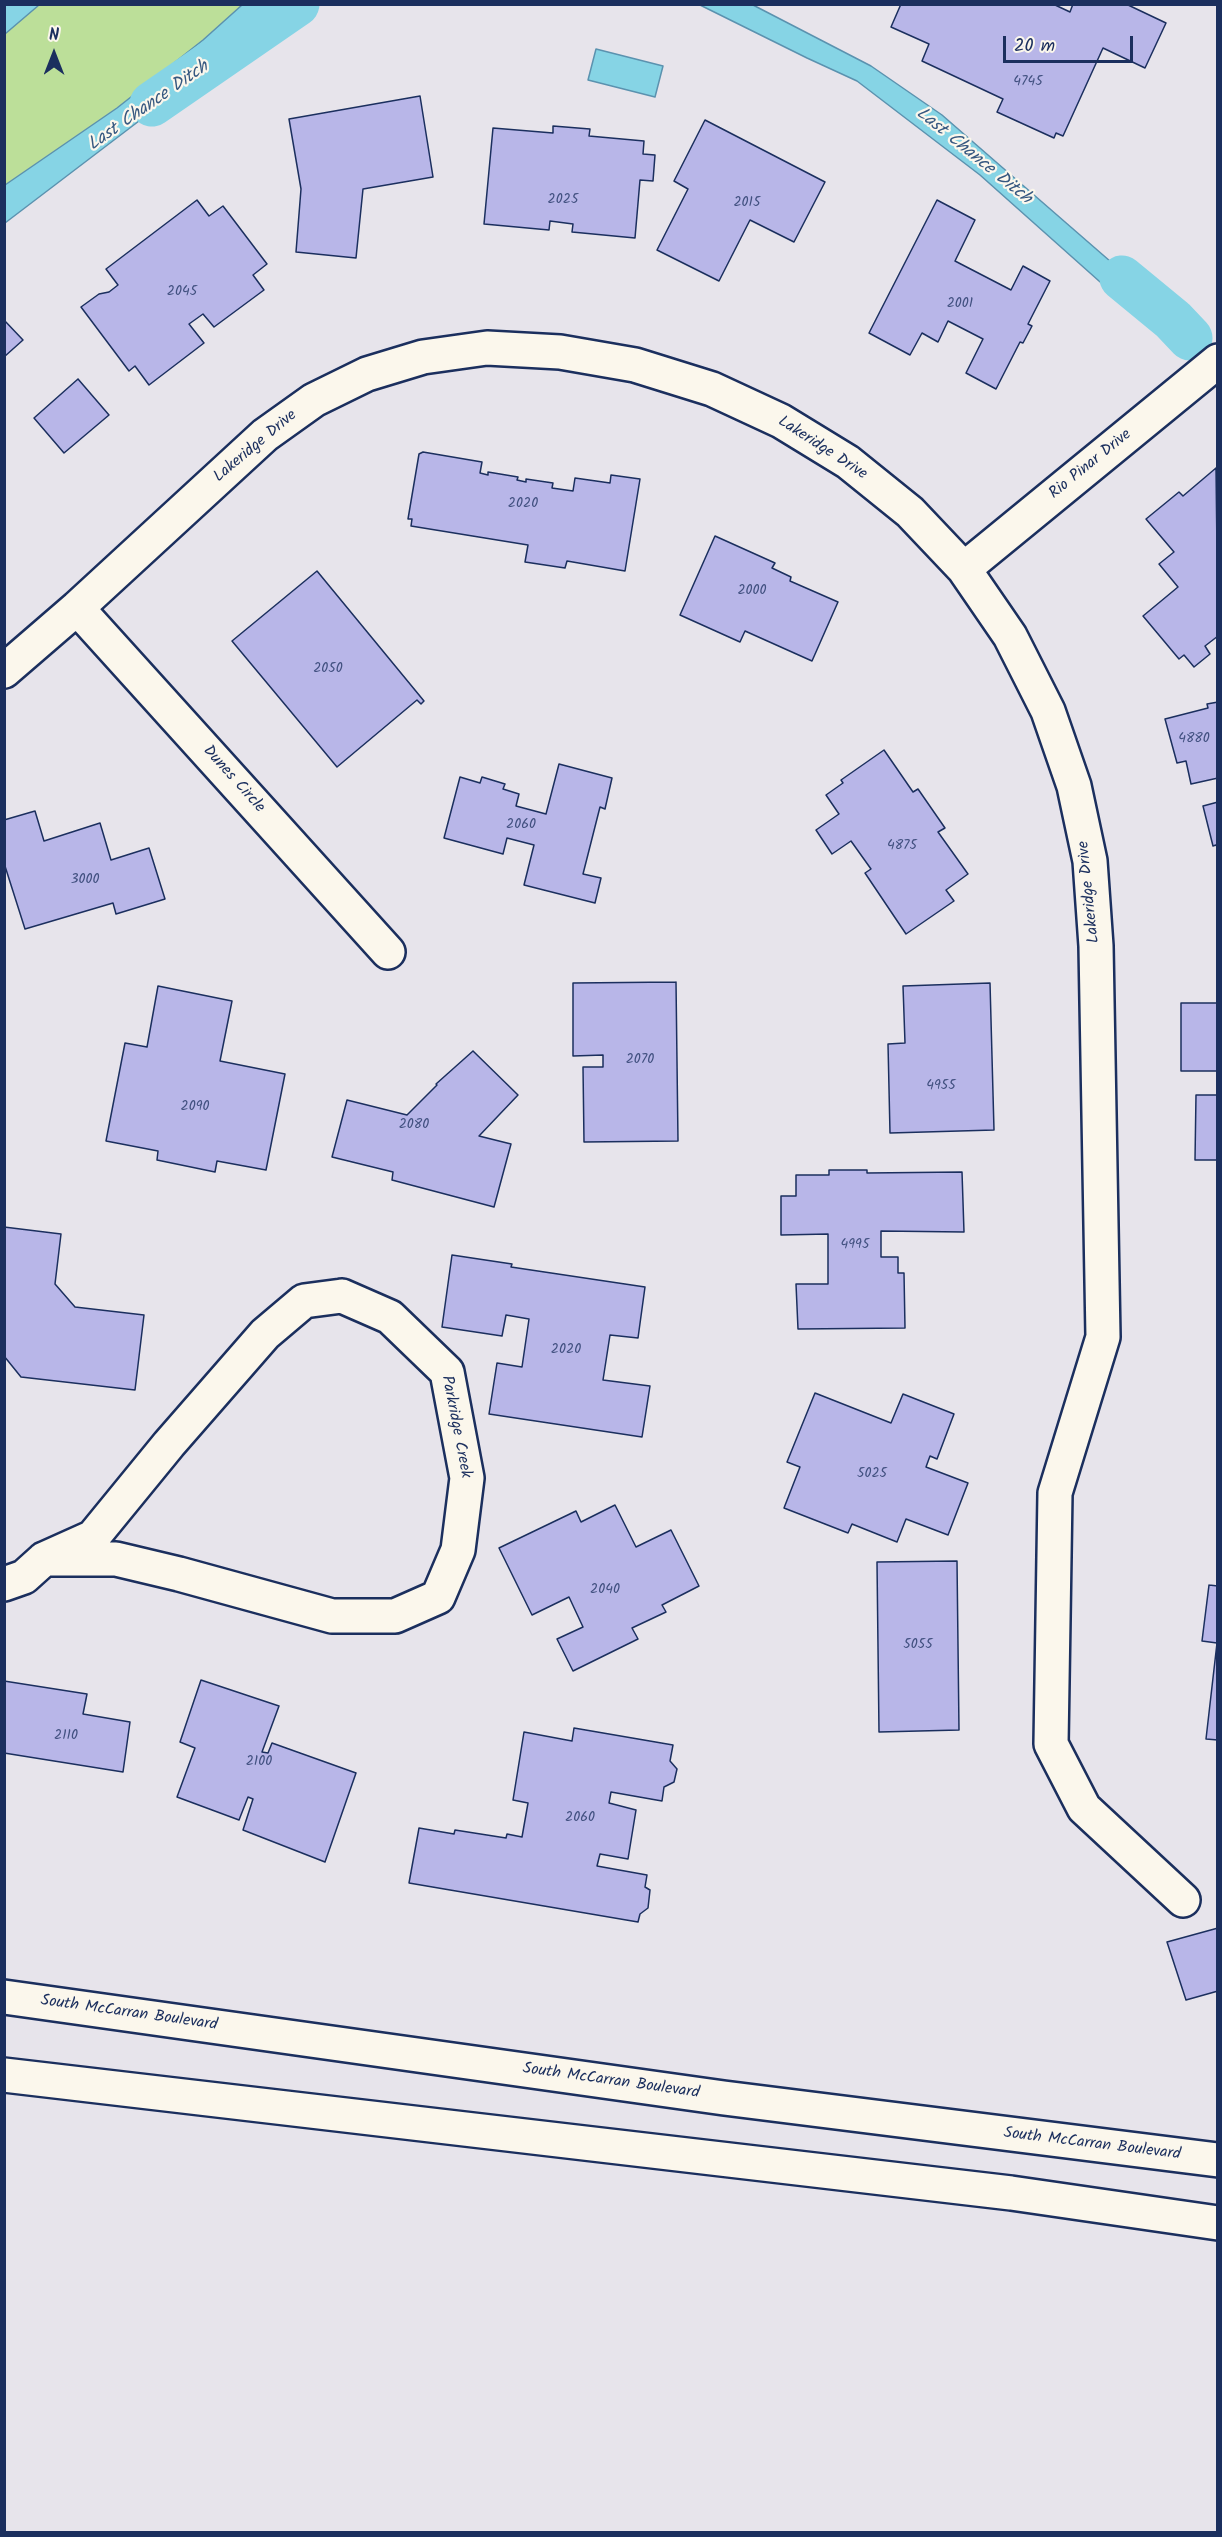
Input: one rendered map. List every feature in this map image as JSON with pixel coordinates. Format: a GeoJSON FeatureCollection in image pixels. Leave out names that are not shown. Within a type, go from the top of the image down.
{"type":"FeatureCollection","features":[{"type":"Feature","properties":{"kind":"street","name":"Lakeridge Drive"},"geometry":{"type":"LineString","coordinates":[[4,671],[77,608],[265,435],[314,400],[367,374],[423,357],[487,348],[560,352],[635,365],[712,389],[781,421],[848,462],[910,512],[964,569],[1010,636],[1048,711],[1074,786],[1090,861],[1096,946],[1103,1337],[1055,1493],[1051,1744],[1084,1808],[1183,1900]]}},
{"type":"Feature","properties":{"kind":"street","name":"Rio Pinar Drive"},"geometry":{"type":"LineString","coordinates":[[964,569],[1218,361]]}},
{"type":"Feature","properties":{"kind":"street","name":"Dunes Circle"},"geometry":{"type":"LineString","coordinates":[[77,608],[388,952]]}},
{"type":"Feature","properties":{"kind":"street","name":"Parkridge Creek"},"geometry":{"type":"LineString","coordinates":[[4,1584],[24,1576],[44,1559],[93,1537],[169,1444],[265,1334],[304,1301],[342,1296],[390,1317],[447,1372],[467,1478],[458,1550],[438,1598],[395,1616],[332,1616],[116,1559],[44,1559]]}},
{"type":"Feature","properties":{"kind":"street","name":"South McCarran Boulevard"},"geometry":{"type":"LineString","coordinates":[[4,1997],[724,2098],[1218,2160]]}},
{"type":"Feature","properties":{"kind":"street"},"geometry":{"type":"LineString","coordinates":[[4,2075],[1011,2193],[1218,2223]]}},
{"type":"Feature","properties":{"kind":"green space"},"geometry":{"type":"Polygon","coordinates":[[[5,5],[282,5],[5,196],[5,5]]]}},
{"type":"Feature","properties":{"kind":"water"},"geometry":{"type":"Polygon","coordinates":[[[5,4],[39,4],[39,5],[5,34],[5,4]]]}},
{"type":"Feature","properties":{"kind":"water"},"geometry":{"type":"Polygon","coordinates":[[[242,5],[307,5],[257,22],[185,86],[5,223],[5,185],[117,108],[203,40],[242,5]]]}},
{"type":"Feature","properties":{"kind":"water"},"geometry":{"type":"Polygon","coordinates":[[[700,5],[753,5],[871,66],[942,115],[1172,315],[1154,330],[980,175],[857,81],[700,5]]]}},
{"type":"Feature","properties":{"kind":"water"},"geometry":{"type":"Polygon","coordinates":[[[596,49],[663,66],[655,97],[588,80],[596,49]]]}},
{"type":"Feature","properties":{"kind":"building"},"geometry":{"type":"Polygon","coordinates":[[[901,4],[1053,4],[1070,12],[1073,4],[1126,4],[1166,23],[1145,68],[1103,48],[1063,136],[1056,133],[1054,138],[997,112],[1003,99],[922,61],[929,44],[891,27],[901,4]]]}},
{"type":"Feature","properties":{"kind":"building"},"geometry":{"type":"Polygon","coordinates":[[[420,96],[433,177],[363,189],[356,258],[296,252],[301,189],[289,119],[420,96]]]}},
{"type":"Feature","properties":{"kind":"building"},"geometry":{"type":"Polygon","coordinates":[[[705,120],[825,182],[794,242],[750,220],[719,281],[657,250],[688,189],[674,181],[705,120]]]}},
{"type":"Feature","properties":{"kind":"building"},"geometry":{"type":"Polygon","coordinates":[[[553,126],[590,129],[589,136],[644,141],[643,154],[655,155],[653,181],[640,180],[635,238],[572,232],[573,224],[550,221],[549,230],[484,224],[493,128],[553,133],[553,126]]]}},
{"type":"Feature","properties":{"kind":"building"},"geometry":{"type":"Polygon","coordinates":[[[197,200],[209,216],[223,206],[267,264],[253,275],[264,290],[214,327],[203,314],[189,324],[204,343],[149,385],[135,366],[129,371],[81,307],[99,294],[109,292],[118,285],[106,269],[197,200]]]}},
{"type":"Feature","properties":{"kind":"building"},"geometry":{"type":"Polygon","coordinates":[[[937,200],[975,220],[955,261],[1011,290],[1023,266],[1050,281],[1028,324],[1032,326],[1023,343],[1020,342],[996,389],[966,373],[983,339],[948,321],[938,342],[922,333],[910,355],[869,333],[937,200]]]}},
{"type":"Feature","properties":{"kind":"building"},"geometry":{"type":"Polygon","coordinates":[[[4,320],[23,340],[4,357],[4,320]]]}},
{"type":"Feature","properties":{"kind":"building"},"geometry":{"type":"Polygon","coordinates":[[[78,379],[109,415],[64,453],[34,418],[78,379]]]}},
{"type":"Feature","properties":{"kind":"building"},"geometry":{"type":"Polygon","coordinates":[[[423,452],[482,462],[480,473],[488,475],[488,472],[518,477],[517,480],[526,482],[526,479],[553,483],[552,488],[573,491],[575,478],[610,483],[611,475],[640,479],[625,571],[567,561],[565,568],[525,562],[528,545],[411,526],[412,519],[408,519],[419,454],[423,452]]]}},
{"type":"Feature","properties":{"kind":"building"},"geometry":{"type":"Polygon","coordinates":[[[1216,468],[1218,636],[1205,646],[1210,654],[1194,667],[1184,655],[1179,659],[1143,616],[1178,587],[1159,564],[1174,552],[1146,519],[1179,492],[1183,496],[1216,468]]]}},
{"type":"Feature","properties":{"kind":"building"},"geometry":{"type":"Polygon","coordinates":[[[715,536],[775,563],[772,568],[791,577],[790,581],[838,602],[812,661],[745,631],[740,642],[680,615],[715,536]]]}},
{"type":"Feature","properties":{"kind":"building"},"geometry":{"type":"Polygon","coordinates":[[[317,571],[424,701],[421,704],[417,700],[337,767],[232,641],[317,571]]]}},
{"type":"Feature","properties":{"kind":"building"},"geometry":{"type":"Polygon","coordinates":[[[1218,702],[1218,778],[1191,784],[1186,761],[1177,763],[1165,719],[1208,708],[1207,704],[1218,702]]]}},
{"type":"Feature","properties":{"kind":"building"},"geometry":{"type":"Polygon","coordinates":[[[884,750],[913,792],[918,789],[945,828],[938,832],[968,874],[946,890],[954,901],[906,934],[865,873],[871,869],[851,841],[832,854],[816,830],[839,814],[826,795],[843,783],[841,780],[884,750]]]}},
{"type":"Feature","properties":{"kind":"building"},"geometry":{"type":"Polygon","coordinates":[[[559,764],[612,778],[605,809],[600,807],[583,874],[601,878],[595,903],[524,885],[534,845],[507,838],[503,854],[444,838],[460,777],[480,783],[482,777],[505,784],[503,789],[519,794],[516,806],[546,814],[559,764]]]}},
{"type":"Feature","properties":{"kind":"building"},"geometry":{"type":"Polygon","coordinates":[[[1218,802],[1218,849],[1216,845],[1213,846],[1203,806],[1218,802]]]}},
{"type":"Feature","properties":{"kind":"building"},"geometry":{"type":"Polygon","coordinates":[[[35,811],[44,841],[100,823],[111,860],[149,848],[165,899],[116,914],[113,903],[25,929],[4,863],[4,820],[35,811]]]}},
{"type":"Feature","properties":{"kind":"building"},"geometry":{"type":"Polygon","coordinates":[[[676,982],[678,1141],[584,1142],[583,1067],[603,1067],[603,1055],[573,1056],[573,983],[676,982]]]}},
{"type":"Feature","properties":{"kind":"building"},"geometry":{"type":"Polygon","coordinates":[[[990,983],[994,1130],[890,1133],[888,1044],[905,1043],[903,986],[990,983]]]}},
{"type":"Feature","properties":{"kind":"building"},"geometry":{"type":"Polygon","coordinates":[[[158,986],[232,1001],[220,1061],[285,1074],[266,1170],[217,1161],[215,1172],[157,1160],[158,1151],[106,1141],[125,1043],[147,1047],[158,986]]]}},
{"type":"Feature","properties":{"kind":"building"},"geometry":{"type":"Polygon","coordinates":[[[1181,1003],[1218,1003],[1218,1071],[1181,1071],[1181,1003]]]}},
{"type":"Feature","properties":{"kind":"building"},"geometry":{"type":"Polygon","coordinates":[[[473,1051],[518,1095],[479,1136],[511,1144],[494,1207],[392,1180],[393,1172],[332,1157],[347,1100],[407,1115],[436,1084],[473,1051]]]}},
{"type":"Feature","properties":{"kind":"building"},"geometry":{"type":"Polygon","coordinates":[[[1196,1095],[1218,1095],[1218,1160],[1195,1160],[1196,1095]]]}},
{"type":"Feature","properties":{"kind":"building"},"geometry":{"type":"Polygon","coordinates":[[[829,1170],[867,1170],[867,1173],[962,1172],[964,1232],[881,1231],[881,1257],[898,1257],[898,1273],[904,1273],[905,1328],[798,1329],[796,1284],[828,1284],[828,1234],[781,1235],[781,1196],[796,1196],[796,1175],[829,1175],[829,1170]]]}},
{"type":"Feature","properties":{"kind":"building"},"geometry":{"type":"Polygon","coordinates":[[[4,1227],[61,1234],[55,1284],[75,1307],[144,1315],[135,1390],[21,1377],[4,1356],[4,1227]]]}},
{"type":"Feature","properties":{"kind":"building"},"geometry":{"type":"Polygon","coordinates":[[[452,1255],[512,1264],[511,1267],[645,1287],[638,1338],[610,1335],[603,1380],[650,1386],[642,1437],[489,1414],[497,1363],[522,1367],[529,1319],[506,1315],[502,1336],[442,1327],[452,1255]]]}},
{"type":"Feature","properties":{"kind":"building"},"geometry":{"type":"Polygon","coordinates":[[[815,1393],[891,1423],[903,1394],[954,1414],[937,1459],[930,1456],[926,1467],[968,1483],[948,1535],[906,1519],[897,1542],[852,1524],[848,1533],[784,1508],[800,1467],[787,1462],[815,1393]]]}},
{"type":"Feature","properties":{"kind":"building"},"geometry":{"type":"Polygon","coordinates":[[[615,1505],[636,1547],[671,1530],[699,1586],[662,1605],[666,1612],[632,1628],[638,1639],[573,1671],[557,1639],[583,1627],[569,1597],[532,1615],[499,1548],[576,1511],[581,1522],[615,1505]]]}},
{"type":"Feature","properties":{"kind":"building"},"geometry":{"type":"Polygon","coordinates":[[[957,1561],[959,1730],[879,1732],[877,1562],[957,1561]]]}},
{"type":"Feature","properties":{"kind":"building"},"geometry":{"type":"Polygon","coordinates":[[[1209,1585],[1218,1586],[1218,1740],[1206,1739],[1217,1643],[1202,1641],[1209,1585]]]}},
{"type":"Feature","properties":{"kind":"building"},"geometry":{"type":"Polygon","coordinates":[[[201,1680],[279,1706],[262,1752],[268,1753],[272,1743],[356,1773],[325,1862],[243,1830],[253,1799],[248,1797],[239,1820],[177,1797],[195,1748],[180,1742],[201,1680]]]}},
{"type":"Feature","properties":{"kind":"building"},"geometry":{"type":"Polygon","coordinates":[[[4,1681],[87,1694],[83,1714],[130,1722],[123,1772],[4,1753],[4,1681]]]}},
{"type":"Feature","properties":{"kind":"building"},"geometry":{"type":"Polygon","coordinates":[[[574,1728],[673,1745],[670,1761],[677,1769],[674,1782],[664,1787],[662,1801],[611,1792],[609,1803],[636,1810],[628,1859],[600,1854],[597,1866],[647,1875],[645,1887],[650,1890],[648,1908],[640,1914],[638,1922],[409,1883],[419,1828],[454,1834],[455,1830],[506,1838],[507,1834],[522,1837],[528,1803],[513,1800],[524,1732],[572,1741],[574,1728]]]}},
{"type":"Feature","properties":{"kind":"building"},"geometry":{"type":"Polygon","coordinates":[[[1218,1928],[1218,1991],[1186,2000],[1167,1942],[1218,1928]]]}},
{"type":"Feature","properties":{"kind":"waterway","name":"Last Chance Ditch"},"geometry":{"type":"LineString","coordinates":[[152,104],[297,4]]}},
{"type":"Feature","properties":{"kind":"waterway","name":"Last Chance Ditch"},"geometry":{"type":"LineString","coordinates":[[1122,278],[1173,320],[1190,338]]}}]}
